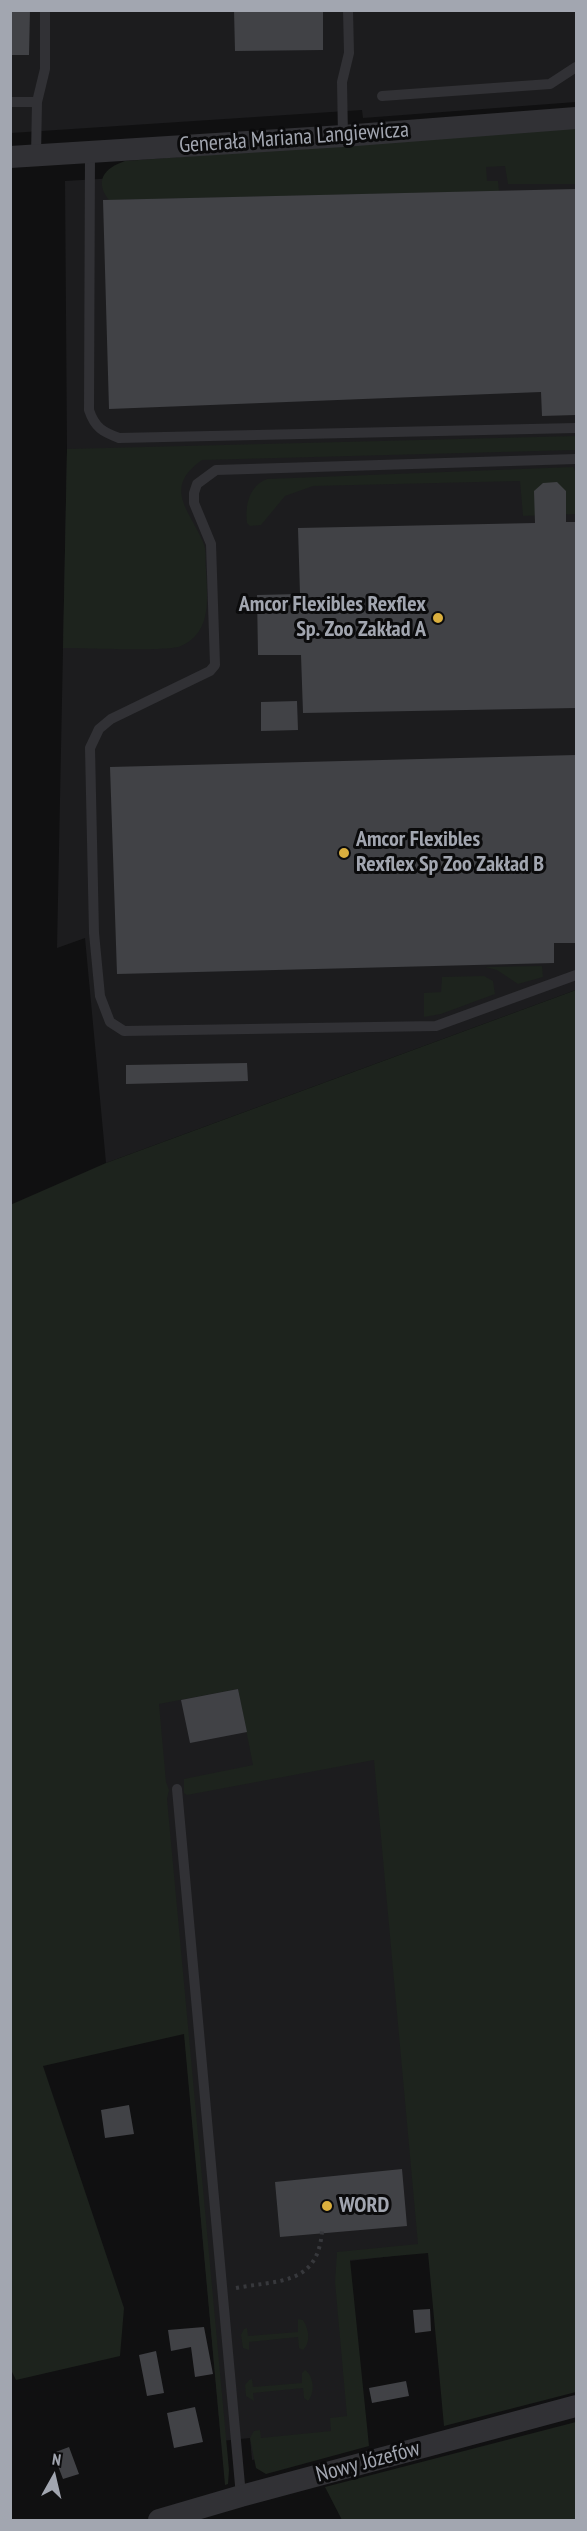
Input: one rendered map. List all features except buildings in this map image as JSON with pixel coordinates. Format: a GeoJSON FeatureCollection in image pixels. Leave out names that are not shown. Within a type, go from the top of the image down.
{"type":"FeatureCollection","features":[{"type":"Feature","properties":{"kind":"street","name":"Generała Mariana Langiewicza"},"geometry":{"type":"LineString","coordinates":[[10,157],[343,136],[576,118]]}},
{"type":"Feature","properties":{"kind":"street","name":"Nowy Józefów"},"geometry":{"type":"LineString","coordinates":[[159,2520],[576,2406]]}},
{"type":"Feature","properties":{"kind":"lane"},"geometry":{"type":"LineString","coordinates":[[36,156],[37,102],[45,69],[45,10]]}},
{"type":"Feature","properties":{"kind":"lane"},"geometry":{"type":"LineString","coordinates":[[343,136],[342,82],[349,53],[348,10]]}},
{"type":"Feature","properties":{"kind":"lane"},"geometry":{"type":"LineString","coordinates":[[382,96],[550,84],[576,67]]}},
{"type":"Feature","properties":{"kind":"lane"},"geometry":{"type":"LineString","coordinates":[[10,102],[37,102]]}},
{"type":"Feature","properties":{"kind":"lane"},"geometry":{"type":"LineString","coordinates":[[90,152],[89,410],[93,423],[101,431],[119,438],[576,428]]}},
{"type":"Feature","properties":{"kind":"lane"},"geometry":{"type":"LineString","coordinates":[[576,459],[216,470],[196,484],[194,494],[194,503],[211,544],[215,665],[210,671],[111,719],[99,729],[90,748],[94,933],[100,996],[110,1022],[124,1031],[436,1026],[576,975]]}},
{"type":"Feature","properties":{"kind":"lane"},"geometry":{"type":"LineString","coordinates":[[177,1788],[241,2496]]}},
{"type":"Feature","properties":{"kind":"path"},"geometry":{"type":"LineString","coordinates":[[234,2292],[238,2287],[276,2284],[300,2274],[317,2257],[322,2230]]}},
{"type":"Feature","properties":{"kind":"shaded area"},"geometry":{"type":"Polygon","coordinates":[[[11,11],[576,11],[576,102],[363,118],[362,110],[11,133],[11,11]]]}},
{"type":"Feature","properties":{"kind":"shaded area"},"geometry":{"type":"Polygon","coordinates":[[[576,128],[576,184],[508,184],[505,166],[486,167],[487,181],[498,181],[499,191],[109,200],[102,187],[107,171],[125,161],[576,128]]]}},
{"type":"Feature","properties":{"kind":"shaded area"},"geometry":{"type":"Polygon","coordinates":[[[576,140],[576,990],[106,1163],[85,938],[57,948],[67,449],[65,181],[370,163],[576,140]]]}},
{"type":"Feature","properties":{"kind":"shaded area"},"geometry":{"type":"Polygon","coordinates":[[[576,436],[576,450],[202,460],[190,470],[183,480],[181,490],[186,509],[203,542],[205,552],[207,602],[206,613],[199,632],[191,640],[173,648],[63,648],[67,449],[576,436]]]}},
{"type":"Feature","properties":{"kind":"shaded area"},"geometry":{"type":"Polygon","coordinates":[[[573,467],[576,473],[576,514],[523,516],[520,481],[313,486],[285,496],[261,525],[250,526],[247,523],[249,497],[256,486],[267,479],[573,467]]]}},
{"type":"Feature","properties":{"kind":"shaded area"},"geometry":{"type":"Polygon","coordinates":[[[542,966],[543,977],[518,984],[497,970],[485,967],[542,966]]]}},
{"type":"Feature","properties":{"kind":"shaded area"},"geometry":{"type":"Polygon","coordinates":[[[484,976],[493,981],[495,994],[441,1014],[424,1017],[424,993],[441,992],[442,977],[484,976]]]}},
{"type":"Feature","properties":{"kind":"shaded area"},"geometry":{"type":"Polygon","coordinates":[[[576,990],[576,2392],[444,2426],[428,2253],[350,2260],[369,2446],[266,2474],[256,2468],[250,2438],[254,2431],[260,2430],[261,2438],[331,2431],[330,2418],[347,2416],[335,2282],[337,2252],[418,2244],[374,1760],[187,1795],[184,1793],[184,1779],[253,1765],[238,1689],[159,1704],[166,1782],[169,1790],[167,1799],[229,2470],[228,2484],[225,2485],[184,2034],[43,2066],[124,2308],[120,2356],[16,2380],[10,2368],[10,1205],[106,1163],[576,990]]]}},
{"type":"Feature","properties":{"kind":"shaded area"},"geometry":{"type":"Polygon","coordinates":[[[371,1636],[428,2252],[349,2261],[368,2440],[252,2460],[250,2438],[221,2441],[152,1676],[371,1636]]]}},
{"type":"Feature","properties":{"kind":"shaded area"},"geometry":{"type":"Polygon","coordinates":[[[298,2319],[303,2320],[308,2332],[307,2344],[303,2350],[299,2348],[298,2337],[249,2342],[249,2350],[243,2348],[241,2335],[244,2329],[247,2328],[248,2336],[298,2332],[298,2319]]]}},
{"type":"Feature","properties":{"kind":"shaded area"},"geometry":{"type":"Polygon","coordinates":[[[305,2370],[310,2376],[312,2385],[312,2394],[308,2401],[304,2398],[303,2388],[253,2393],[254,2401],[246,2396],[245,2385],[249,2380],[252,2379],[253,2387],[302,2383],[302,2373],[305,2370]]]}},
{"type":"Feature","properties":{"kind":"shaded area"},"geometry":{"type":"Polygon","coordinates":[[[576,2422],[576,2520],[342,2520],[325,2487],[576,2422]]]}},
{"type":"Feature","properties":{"kind":"place","name":"Amcor Flexibles Rexflex Sp. Zoo Zakład A"},"geometry":{"type":"Point","coordinates":[438,618]}},
{"type":"Feature","properties":{"kind":"place","name":"Amcor Flexibles Rexflex Sp Zoo Zakład B"},"geometry":{"type":"Point","coordinates":[344,853]}},
{"type":"Feature","properties":{"kind":"place","name":"WORD"},"geometry":{"type":"Point","coordinates":[327,2206]}}]}
